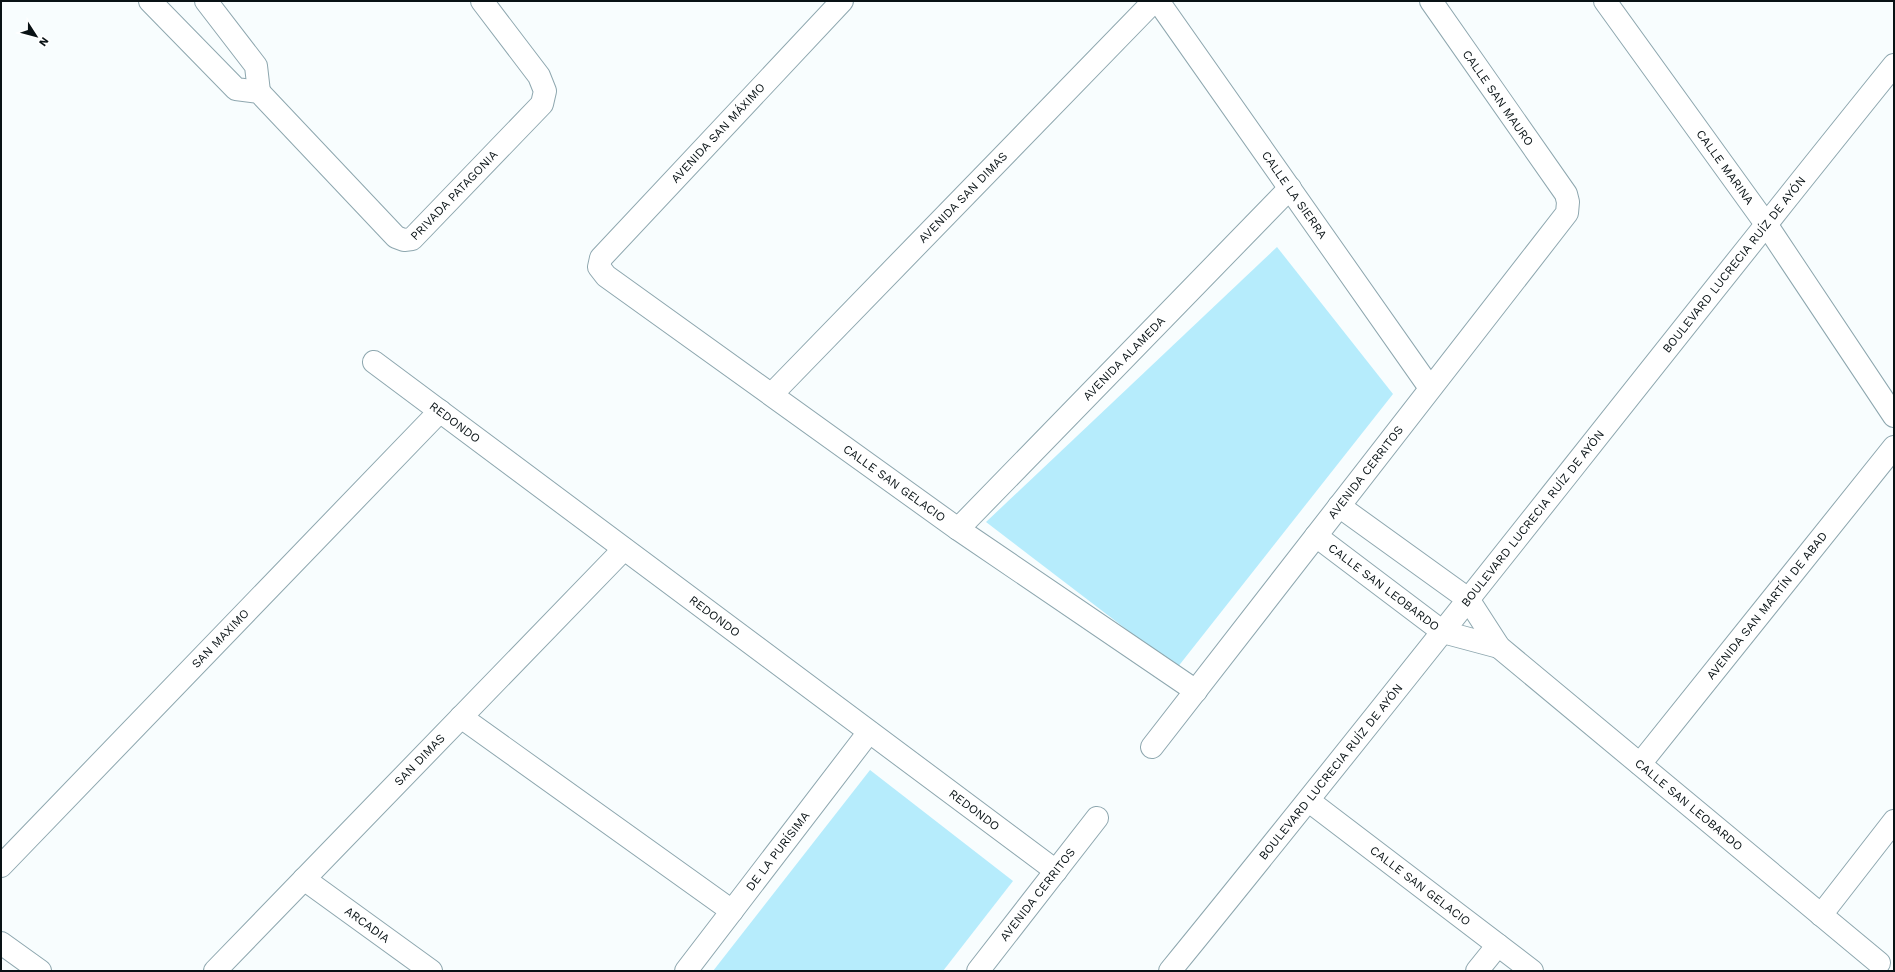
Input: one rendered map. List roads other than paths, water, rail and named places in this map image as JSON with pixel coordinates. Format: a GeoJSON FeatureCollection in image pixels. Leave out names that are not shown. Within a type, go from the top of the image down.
{"type":"FeatureCollection","features":[{"type":"Feature","properties":{"kind":"street"},"geometry":{"type":"LineString","coordinates":[[150,1],[236,89],[259,92],[256,66],[206,1]]}},
{"type":"Feature","properties":{"kind":"street","name":"PRIVADA PATAGONIA"},"geometry":{"type":"LineString","coordinates":[[259,92],[396,237],[404,240],[412,238],[542,104],[545,91],[539,76],[482,1]]}},
{"type":"Feature","properties":{"kind":"street","name":"AVENIDA SAN MÁXIMO"},"geometry":{"type":"LineString","coordinates":[[599,267],[601,258],[842,1]]}},
{"type":"Feature","properties":{"kind":"street","name":"AVENIDA SAN DIMAS"},"geometry":{"type":"LineString","coordinates":[[772,394],[1154,1]]}},
{"type":"Feature","properties":{"kind":"street","name":"CALLE LA SIERRA"},"geometry":{"type":"LineString","coordinates":[[1158,1],[1430,388]]}},
{"type":"Feature","properties":{"kind":"street","name":"CALLE SAN MAURO"},"geometry":{"type":"LineString","coordinates":[[1431,1],[1566,194]]}},
{"type":"Feature","properties":{"kind":"street","name":"CALLE MARINA"},"geometry":{"type":"LineString","coordinates":[[1605,1],[1766,224],[1894,416]]}},
{"type":"Feature","properties":{"kind":"street","name":"BOULEVARD LUCRECIA RUÍZ DE AYÓN"},"geometry":{"type":"LineString","coordinates":[[1170,971],[1309,801],[1766,224],[1894,65]]}},
{"type":"Feature","properties":{"kind":"street","name":"AVENIDA ALAMEDA"},"geometry":{"type":"LineString","coordinates":[[958,529],[1290,188]]}},
{"type":"Feature","properties":{"kind":"street","name":"AVENIDA CERRITOS"},"geometry":{"type":"LineString","coordinates":[[1152,747],[1567,212],[1568,202],[1566,194]]}},
{"type":"Feature","properties":{"kind":"street","name":"CALLE SAN GELACIO"},"geometry":{"type":"LineString","coordinates":[[599,267],[606,276],[958,529],[1196,691]]}},
{"type":"Feature","properties":{"kind":"street","name":"REDONDO"},"geometry":{"type":"LineString","coordinates":[[374,362],[1056,871]]}},
{"type":"Feature","properties":{"kind":"street","name":"SAN MAXIMO"},"geometry":{"type":"LineString","coordinates":[[1,866],[440,411]]}},
{"type":"Feature","properties":{"kind":"street","name":"AVENIDA SAN MARTÍN DE ABAD"},"geometry":{"type":"LineString","coordinates":[[1640,764],[1894,447]]}},
{"type":"Feature","properties":{"kind":"street","name":"CALLE SAN LEOBARDO"},"geometry":{"type":"LineString","coordinates":[[1339,506],[1468,599],[1499,648],[1879,963]]}},
{"type":"Feature","properties":{"kind":"street","name":"CALLE SAN LEOBARDO"},"geometry":{"type":"LineString","coordinates":[[1316,536],[1443,632],[1499,648]]}},
{"type":"Feature","properties":{"kind":"street","name":"SAN DIMAS"},"geometry":{"type":"LineString","coordinates":[[215,971],[624,549]]}},
{"type":"Feature","properties":{"kind":"street"},"geometry":{"type":"LineString","coordinates":[[461,717],[732,911]]}},
{"type":"Feature","properties":{"kind":"street","name":"DE LA PURÍSIMA"},"geometry":{"type":"LineString","coordinates":[[686,971],[869,732]]}},
{"type":"Feature","properties":{"kind":"street","name":"CALLE SAN GELACIO"},"geometry":{"type":"LineString","coordinates":[[1309,801],[1532,971]]}},
{"type":"Feature","properties":{"kind":"street","name":"AVENIDA CERRITOS"},"geometry":{"type":"LineString","coordinates":[[978,971],[1097,818]]}},
{"type":"Feature","properties":{"kind":"street"},"geometry":{"type":"LineString","coordinates":[[1821,915],[1894,821]]}},
{"type":"Feature","properties":{"kind":"street","name":"ARCADIA"},"geometry":{"type":"LineString","coordinates":[[304,879],[431,971]]}},
{"type":"Feature","properties":{"kind":"street"},"geometry":{"type":"LineString","coordinates":[[1,942],[40,971]]}},
{"type":"Feature","properties":{"kind":"street"},"geometry":{"type":"LineString","coordinates":[[1477,971],[1498,945]]}}]}
